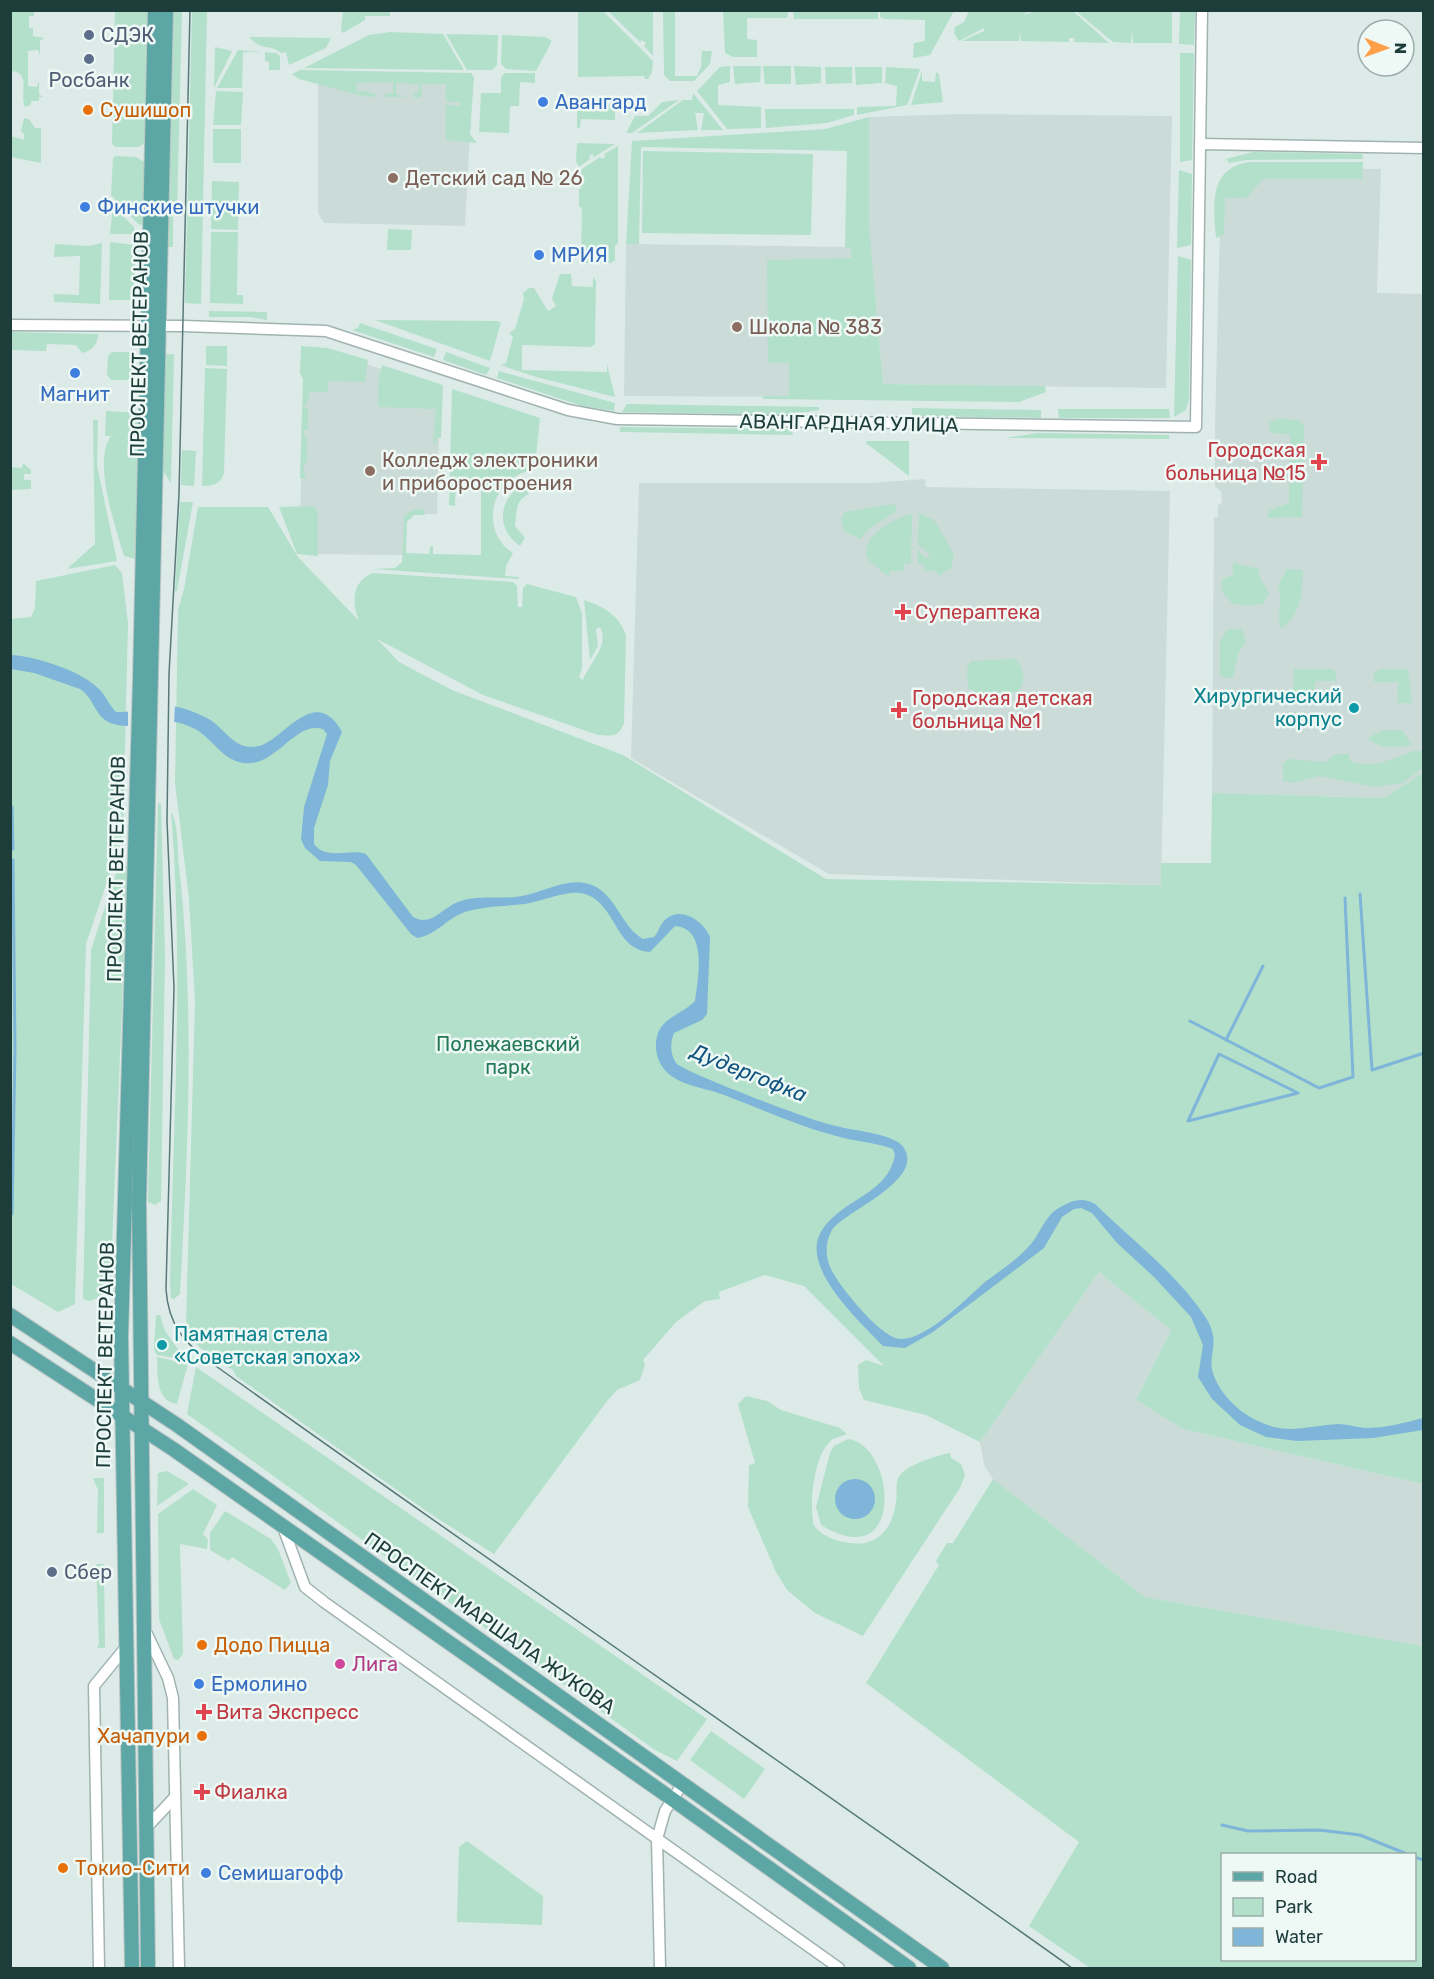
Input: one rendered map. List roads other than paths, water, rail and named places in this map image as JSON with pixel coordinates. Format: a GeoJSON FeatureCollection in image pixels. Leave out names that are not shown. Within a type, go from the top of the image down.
{"type":"FeatureCollection","features":[{"type":"Feature","properties":{"kind":"main road","name":"ПРОСПЕКТ ВЕТЕРАНОВ"},"geometry":{"type":"LineString","coordinates":[[154,10],[154,327]]}},
{"type":"Feature","properties":{"kind":"main road","name":"ПРОСПЕКТ ВЕТЕРАНОВ"},"geometry":{"type":"LineString","coordinates":[[132,1968],[121,1387],[144,742],[154,327],[166,10]]}},
{"type":"Feature","properties":{"kind":"main road","name":"ПРОСПЕКТ ВЕТЕРАНОВ"},"geometry":{"type":"LineString","coordinates":[[144,742],[139,1399],[148,1968]]}},
{"type":"Feature","properties":{"kind":"main road","name":"ПРОСПЕКТ МАРШАЛА ЖУКОВА"},"geometry":{"type":"LineString","coordinates":[[10,1315],[139,1399],[942,1968]]}},
{"type":"Feature","properties":{"kind":"main road","name":"ПРОСПЕКТ МАРШАЛА ЖУКОВА"},"geometry":{"type":"LineString","coordinates":[[10,1343],[140,1427],[284,1527],[909,1968]]}},
{"type":"Feature","properties":{"kind":"street"},"geometry":{"type":"LineString","coordinates":[[1202,10],[1200,144],[1424,148]]}},
{"type":"Feature","properties":{"kind":"street","name":"АВАНГАРДНАЯ УЛИЦА"},"geometry":{"type":"LineString","coordinates":[[10,325],[314,329],[337,333],[568,410],[617,419],[1196,427],[1200,144]]}},
{"type":"Feature","properties":{"kind":"street"},"geometry":{"type":"LineString","coordinates":[[284,1527],[305,1587],[839,1968]]}},
{"type":"Feature","properties":{"kind":"street"},"geometry":{"type":"LineString","coordinates":[[144,1627],[168,1678],[173,1698],[179,1968]]}},
{"type":"Feature","properties":{"kind":"street"},"geometry":{"type":"LineString","coordinates":[[99,1968],[94,1686],[126,1647]]}},
{"type":"Feature","properties":{"kind":"street"},"geometry":{"type":"LineString","coordinates":[[660,1968],[657,1839],[660,1824],[683,1783]]}},
{"type":"Feature","properties":{"kind":"street"},"geometry":{"type":"LineString","coordinates":[[146,1828],[174,1798]]}},
{"type":"Feature","properties":{"kind":"water"},"geometry":{"type":"Polygon","coordinates":[[[11,655],[45,661],[81,676],[99,689],[116,712],[163,706],[179,707],[205,717],[236,742],[250,747],[269,742],[310,713],[321,713],[332,718],[342,732],[330,761],[328,785],[314,828],[314,844],[325,852],[366,854],[413,917],[419,920],[436,916],[452,905],[466,900],[522,896],[572,882],[581,882],[598,888],[606,894],[629,926],[643,939],[654,937],[662,923],[670,916],[684,914],[697,920],[710,937],[707,1014],[702,1020],[674,1033],[671,1048],[676,1063],[709,1079],[805,1117],[884,1136],[900,1143],[904,1148],[907,1160],[903,1172],[881,1194],[832,1230],[827,1250],[829,1264],[842,1287],[872,1321],[892,1336],[900,1339],[910,1338],[933,1326],[1020,1255],[1031,1244],[1053,1212],[1071,1202],[1085,1200],[1095,1204],[1193,1299],[1210,1325],[1213,1334],[1211,1361],[1214,1376],[1227,1397],[1245,1414],[1268,1425],[1292,1429],[1338,1424],[1372,1428],[1423,1418],[1423,1430],[1373,1438],[1297,1441],[1266,1437],[1240,1425],[1212,1399],[1198,1377],[1203,1345],[1191,1317],[1154,1277],[1117,1243],[1092,1213],[1081,1208],[1074,1209],[1062,1217],[1044,1248],[933,1332],[905,1348],[883,1346],[837,1296],[820,1265],[817,1250],[819,1236],[830,1220],[875,1188],[885,1177],[893,1163],[895,1155],[893,1149],[813,1129],[724,1095],[681,1082],[665,1071],[658,1059],[656,1040],[658,1033],[669,1019],[695,1001],[698,980],[697,945],[692,935],[685,929],[675,926],[650,952],[639,950],[624,938],[607,912],[592,897],[573,893],[530,903],[465,912],[430,934],[417,938],[411,934],[356,865],[351,862],[320,861],[305,848],[301,839],[304,807],[327,734],[323,729],[314,728],[305,731],[262,760],[243,763],[227,756],[202,734],[183,724],[162,722],[124,726],[107,721],[102,718],[80,689],[34,673],[11,669],[11,655]]]}},
{"type":"Feature","properties":{"kind":"water"},"geometry":{"type":"Polygon","coordinates":[[[855,1479],[869,1485],[875,1499],[869,1513],[855,1519],[841,1513],[835,1499],[841,1485],[855,1479]]]}},
{"type":"Feature","properties":{"kind":"waterway"},"geometry":{"type":"LineString","coordinates":[[12,807],[13,849]]}},
{"type":"Feature","properties":{"kind":"waterway"},"geometry":{"type":"LineString","coordinates":[[12,1214],[15,1050],[13,860]]}},
{"type":"Feature","properties":{"kind":"waterway"},"geometry":{"type":"LineString","coordinates":[[1360,894],[1372,1070],[1424,1053]]}},
{"type":"Feature","properties":{"kind":"waterway"},"geometry":{"type":"LineString","coordinates":[[1190,1021],[1319,1088],[1353,1077],[1345,898]]}},
{"type":"Feature","properties":{"kind":"waterway"},"geometry":{"type":"LineString","coordinates":[[1226,1040],[1263,966]]}},
{"type":"Feature","properties":{"kind":"waterway"},"geometry":{"type":"LineString","coordinates":[[1219,1054],[1298,1093],[1188,1121],[1219,1054]]}},
{"type":"Feature","properties":{"kind":"waterway"},"geometry":{"type":"LineString","coordinates":[[1222,1825],[1248,1831],[1319,1830],[1360,1835],[1405,1853]]}},
{"type":"Feature","properties":{"kind":"waterway"},"geometry":{"type":"LineString","coordinates":[[1416,1858],[1424,1860]]}},
{"type":"Feature","properties":{"kind":"tram line"},"geometry":{"type":"LineString","coordinates":[[190,10],[179,494],[169,674],[167,821],[174,988],[166,1289],[167,1302],[174,1323],[186,1341],[213,1364],[1072,1968]]}},
{"type":"Feature","properties":{"kind":"place","name":"СДЭК"},"geometry":{"type":"Point","coordinates":[89,35]}},
{"type":"Feature","properties":{"kind":"place","name":"Росбанк"},"geometry":{"type":"Point","coordinates":[89,59]}},
{"type":"Feature","properties":{"kind":"place","name":"Авангард"},"geometry":{"type":"Point","coordinates":[543,102]}},
{"type":"Feature","properties":{"kind":"place","name":"Сушишоп"},"geometry":{"type":"Point","coordinates":[88,110]}},
{"type":"Feature","properties":{"kind":"place","name":"Детский сад № 26"},"geometry":{"type":"Point","coordinates":[393,178]}},
{"type":"Feature","properties":{"kind":"place","name":"Финские штучки"},"geometry":{"type":"Point","coordinates":[85,207]}},
{"type":"Feature","properties":{"kind":"place","name":"МРИЯ"},"geometry":{"type":"Point","coordinates":[539,255]}},
{"type":"Feature","properties":{"kind":"place","name":"Школа № 383"},"geometry":{"type":"Point","coordinates":[737,327]}},
{"type":"Feature","properties":{"kind":"place","name":"Магнит"},"geometry":{"type":"Point","coordinates":[75,373]}},
{"type":"Feature","properties":{"kind":"place","name":"Городская больница №15"},"geometry":{"type":"Point","coordinates":[1319,462]}},
{"type":"Feature","properties":{"kind":"place","name":"Колледж электроники и приборостроения"},"geometry":{"type":"Point","coordinates":[370,471]}},
{"type":"Feature","properties":{"kind":"place","name":"Супераптека"},"geometry":{"type":"Point","coordinates":[903,612]}},
{"type":"Feature","properties":{"kind":"place","name":"Хирургический корпус"},"geometry":{"type":"Point","coordinates":[1354,708]}},
{"type":"Feature","properties":{"kind":"place","name":"Городская детская больница №1"},"geometry":{"type":"Point","coordinates":[899,710]}},
{"type":"Feature","properties":{"kind":"place","name":"Памятная стела «Советская эпоха»"},"geometry":{"type":"Point","coordinates":[162,1345]}},
{"type":"Feature","properties":{"kind":"place","name":"Сбер"},"geometry":{"type":"Point","coordinates":[52,1572]}},
{"type":"Feature","properties":{"kind":"place","name":"Додо Пицца"},"geometry":{"type":"Point","coordinates":[202,1645]}},
{"type":"Feature","properties":{"kind":"place","name":"Лига"},"geometry":{"type":"Point","coordinates":[340,1664]}},
{"type":"Feature","properties":{"kind":"place","name":"Ермолино"},"geometry":{"type":"Point","coordinates":[199,1684]}},
{"type":"Feature","properties":{"kind":"place","name":"Вита Экспресс"},"geometry":{"type":"Point","coordinates":[204,1712]}},
{"type":"Feature","properties":{"kind":"place","name":"Хачапури"},"geometry":{"type":"Point","coordinates":[202,1736]}},
{"type":"Feature","properties":{"kind":"place","name":"Фиалка"},"geometry":{"type":"Point","coordinates":[202,1792]}},
{"type":"Feature","properties":{"kind":"place","name":"Токио-Сити"},"geometry":{"type":"Point","coordinates":[63,1868]}},
{"type":"Feature","properties":{"kind":"place","name":"Семишагофф"},"geometry":{"type":"Point","coordinates":[206,1873]}},
{"type":"Feature","properties":{"kind":"park label","name":"Полежаевский парк"},"geometry":{"type":"Point","coordinates":[508,1056]}},
{"type":"Feature","properties":{"kind":"water label","name":"Дудергофка"},"geometry":{"type":"Point","coordinates":[749,1073]}}]}
